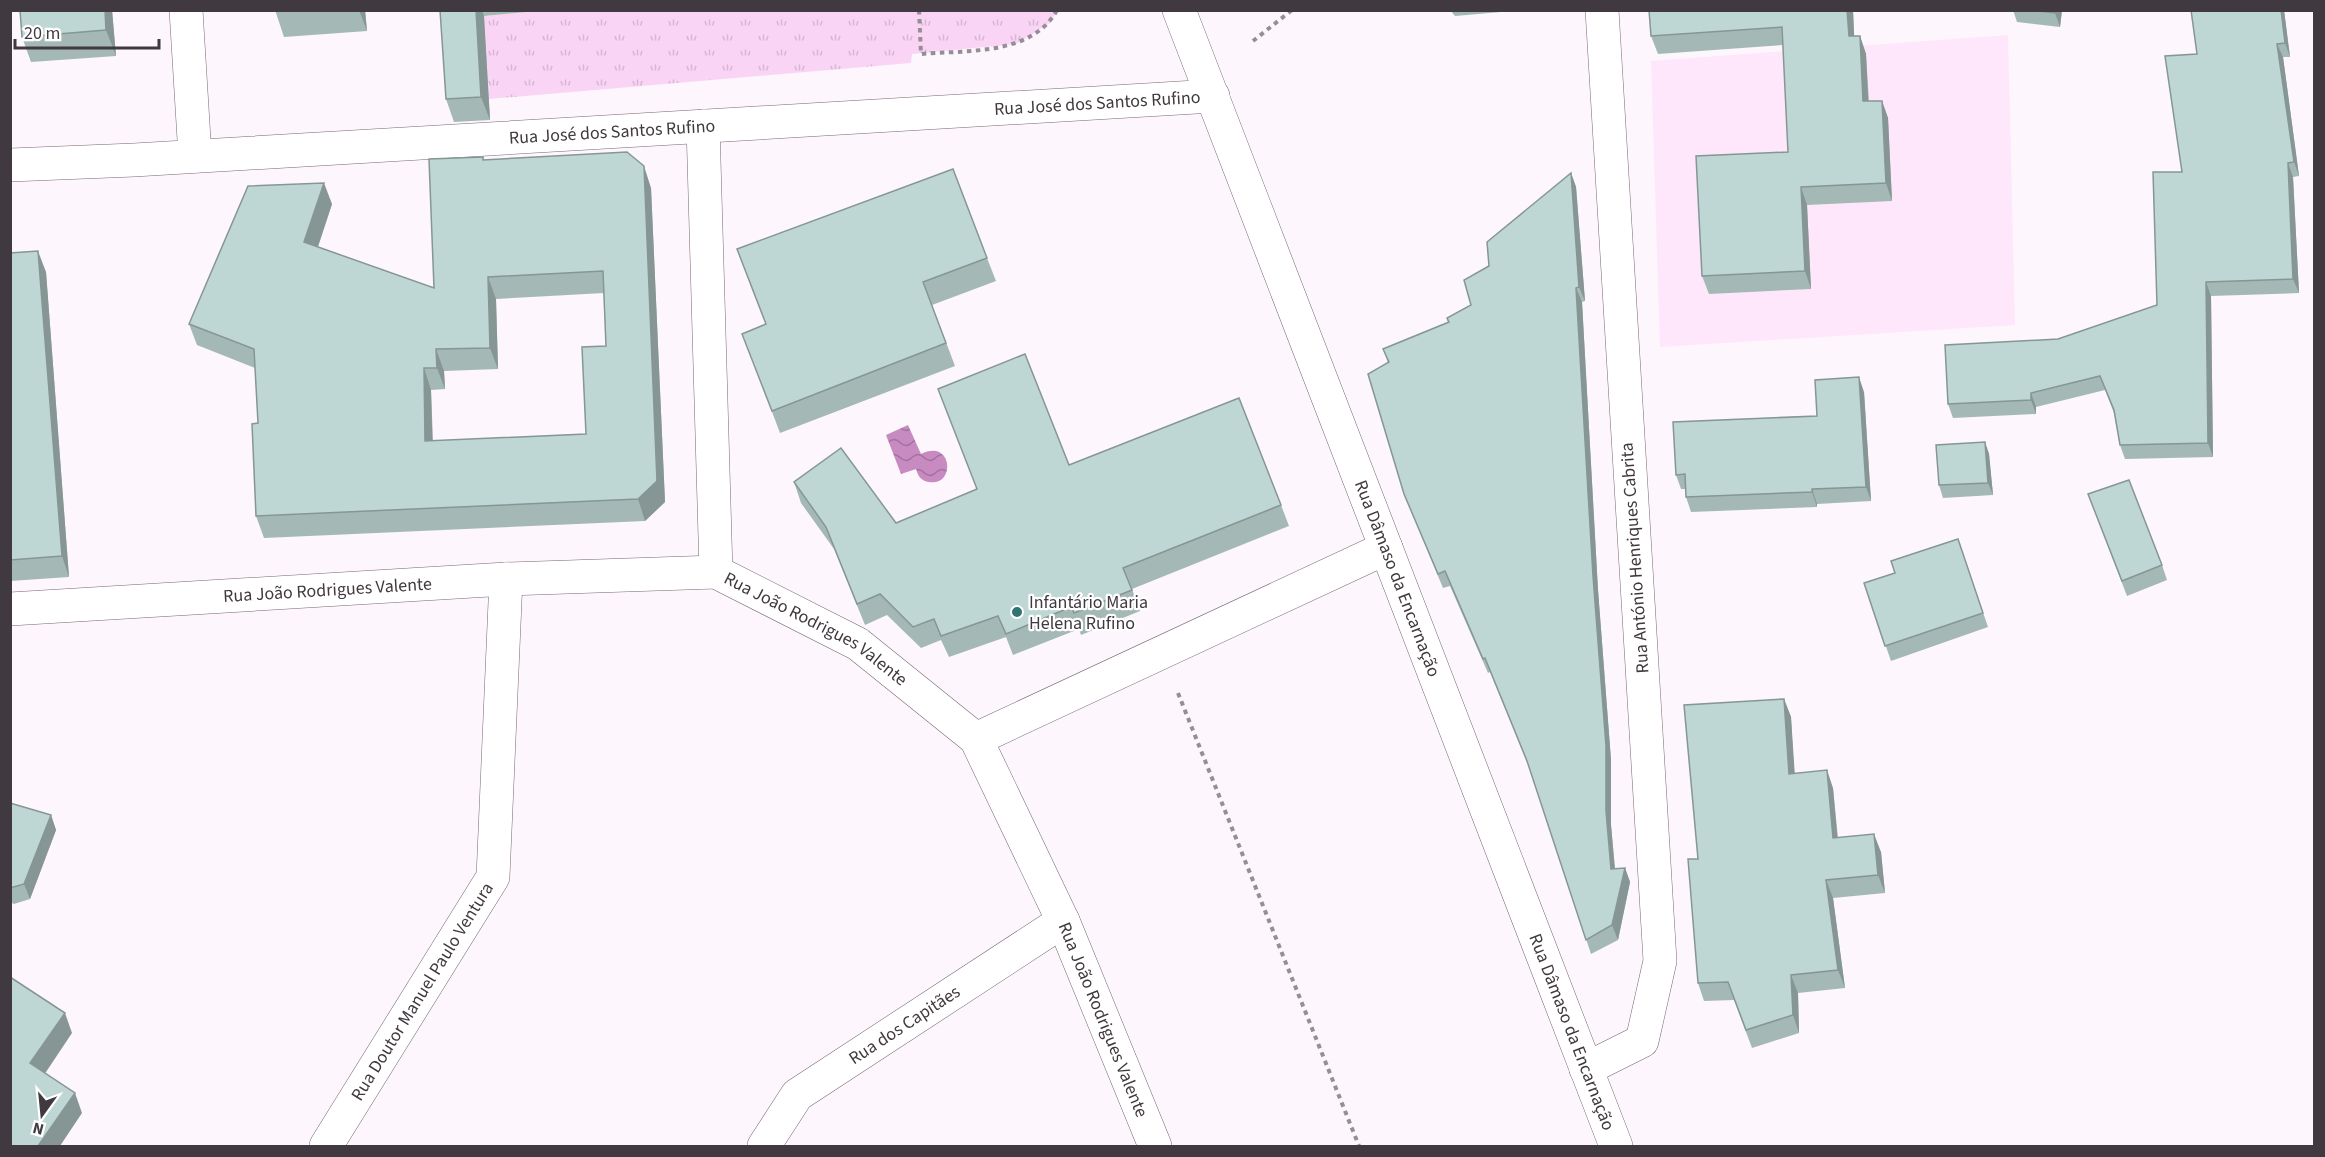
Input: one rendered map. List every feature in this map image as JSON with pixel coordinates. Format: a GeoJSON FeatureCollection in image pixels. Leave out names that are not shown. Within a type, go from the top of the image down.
{"type":"FeatureCollection","features":[{"type":"Feature","properties":{"kind":"street"},"geometry":{"type":"LineString","coordinates":[[186,10],[195,156]]}},
{"type":"Feature","properties":{"kind":"street","name":"Rua Dâmaso da Encarnação"},"geometry":{"type":"LineString","coordinates":[[1179,10],[1616,1146]]}},
{"type":"Feature","properties":{"kind":"street","name":"Rua António Henriques Cabrita"},"geometry":{"type":"LineString","coordinates":[[1586,1069],[1642,1041],[1660,961],[1602,10]]}},
{"type":"Feature","properties":{"kind":"street","name":"Rua José dos Santos Rufino"},"geometry":{"type":"LineString","coordinates":[[10,165],[1213,96]]}},
{"type":"Feature","properties":{"kind":"street"},"geometry":{"type":"LineString","coordinates":[[703,126],[716,573]]}},
{"type":"Feature","properties":{"kind":"street"},"geometry":{"type":"LineString","coordinates":[[976,739],[1386,548]]}},
{"type":"Feature","properties":{"kind":"street","name":"Rua João Rodrigues Valente"},"geometry":{"type":"LineString","coordinates":[[10,609],[506,579],[716,573],[858,644],[976,739],[1063,921],[1155,1146]]}},
{"type":"Feature","properties":{"kind":"street","name":"Rua Doutor Manuel Paulo Ventura"},"geometry":{"type":"LineString","coordinates":[[326,1146],[493,878],[506,579]]}},
{"type":"Feature","properties":{"kind":"street","name":"Rua dos Capitães"},"geometry":{"type":"LineString","coordinates":[[765,1146],[797,1095],[1063,921]]}},
{"type":"Feature","properties":{"kind":"path"},"geometry":{"type":"LineString","coordinates":[[919,10],[921,54],[1016,44],[1050,23],[1057,10]]}},
{"type":"Feature","properties":{"kind":"path"},"geometry":{"type":"LineString","coordinates":[[1253,40],[1292,10]]}},
{"type":"Feature","properties":{"kind":"path"},"geometry":{"type":"LineString","coordinates":[[1162,653],[1359,1146]]}},
{"type":"Feature","properties":{"kind":"shaded area"},"geometry":{"type":"Polygon","coordinates":[[[2008,35],[2015,325],[1660,347],[1651,61],[2008,35]]]}},
{"type":"Feature","properties":{"kind":"green space"},"geometry":{"type":"Polygon","coordinates":[[[547,10],[1057,11],[1050,23],[1016,44],[912,54],[911,63],[489,99],[484,16],[547,10]]]}},
{"type":"Feature","properties":{"kind":"water"},"geometry":{"type":"Polygon","coordinates":[[[908,425],[921,454],[932,451],[940,452],[945,457],[947,471],[938,482],[924,481],[916,469],[901,474],[886,435],[908,425]]]}},
{"type":"Feature","properties":{"kind":"building"},"geometry":{"type":"Polygon","coordinates":[[[20,10],[105,10],[106,30],[22,37],[20,10]]]}},
{"type":"Feature","properties":{"kind":"building"},"geometry":{"type":"Polygon","coordinates":[[[440,10],[476,10],[481,97],[446,99],[440,10]]]}},
{"type":"Feature","properties":{"kind":"building"},"geometry":{"type":"Polygon","coordinates":[[[1649,10],[1847,10],[1849,36],[1860,36],[1863,101],[1882,101],[1886,183],[1801,187],[1805,271],[1702,276],[1696,156],[1788,152],[1782,27],[1651,36],[1649,10]]]}},
{"type":"Feature","properties":{"kind":"building"},"geometry":{"type":"Polygon","coordinates":[[[2029,10],[2055,10],[2055,13],[2029,10]]]}},
{"type":"Feature","properties":{"kind":"building"},"geometry":{"type":"Polygon","coordinates":[[[2191,10],[2281,10],[2285,43],[2277,44],[2294,162],[2288,163],[2293,279],[2206,282],[2208,443],[2120,445],[2114,410],[2100,376],[2031,393],[2031,400],[1948,404],[1945,345],[2058,339],[2157,305],[2153,172],[2182,172],[2165,56],[2197,54],[2191,10]]]}},
{"type":"Feature","properties":{"kind":"building"},"geometry":{"type":"Polygon","coordinates":[[[627,152],[644,166],[657,481],[638,499],[256,516],[252,424],[258,423],[254,349],[189,324],[248,186],[324,183],[304,242],[434,288],[429,159],[483,157],[483,160],[627,152]],[[603,271],[488,277],[490,348],[436,349],[437,368],[424,368],[425,441],[586,434],[582,347],[606,346],[603,271]]]}},
{"type":"Feature","properties":{"kind":"building"},"geometry":{"type":"Polygon","coordinates":[[[953,169],[987,258],[923,282],[946,343],[772,411],[742,334],[766,324],[737,249],[953,169]]]}},
{"type":"Feature","properties":{"kind":"building"},"geometry":{"type":"Polygon","coordinates":[[[1571,173],[1593,576],[1606,746],[1606,811],[1611,869],[1625,868],[1612,925],[1586,940],[1527,761],[1485,658],[1483,659],[1445,571],[1438,574],[1404,494],[1368,374],[1389,362],[1383,349],[1449,322],[1447,318],[1471,305],[1464,280],[1489,266],[1487,242],[1571,173]]]}},
{"type":"Feature","properties":{"kind":"building"},"geometry":{"type":"Polygon","coordinates":[[[38,251],[62,556],[10,560],[10,253],[38,251]]]}},
{"type":"Feature","properties":{"kind":"building"},"geometry":{"type":"Polygon","coordinates":[[[1025,354],[1069,465],[1239,398],[1281,505],[1123,568],[1132,590],[1074,613],[1071,607],[1006,634],[998,616],[941,636],[934,619],[913,627],[880,594],[857,604],[826,527],[794,482],[841,448],[896,523],[977,489],[938,389],[1025,354]]]}},
{"type":"Feature","properties":{"kind":"building"},"geometry":{"type":"Polygon","coordinates":[[[1859,377],[1866,487],[1812,489],[1812,492],[1686,497],[1685,474],[1676,475],[1673,422],[1817,416],[1815,380],[1859,377]]]}},
{"type":"Feature","properties":{"kind":"building"},"geometry":{"type":"Polygon","coordinates":[[[1985,442],[1988,483],[1939,485],[1936,445],[1985,442]]]}},
{"type":"Feature","properties":{"kind":"building"},"geometry":{"type":"Polygon","coordinates":[[[2129,480],[2162,565],[2122,581],[2088,494],[2129,480]]]}},
{"type":"Feature","properties":{"kind":"building"},"geometry":{"type":"Polygon","coordinates":[[[1958,539],[1983,613],[1885,646],[1864,583],[1895,573],[1891,561],[1958,539]]]}},
{"type":"Feature","properties":{"kind":"building"},"geometry":{"type":"Polygon","coordinates":[[[1784,699],[1789,774],[1827,770],[1833,838],[1874,834],[1878,875],[1826,880],[1838,970],[1791,975],[1793,1015],[1746,1030],[1728,982],[1698,983],[1688,859],[1698,859],[1684,705],[1784,699]]]}},
{"type":"Feature","properties":{"kind":"building"},"geometry":{"type":"Polygon","coordinates":[[[10,803],[51,815],[24,884],[10,888],[10,803]]]}},
{"type":"Feature","properties":{"kind":"building"},"geometry":{"type":"Polygon","coordinates":[[[10,977],[65,1013],[30,1063],[75,1093],[38,1146],[10,1146],[10,977]]]}},
{"type":"Feature","properties":{"kind":"place","name":"Infantário Maria Helena Rufino"},"geometry":{"type":"Point","coordinates":[1017,612]}}]}
